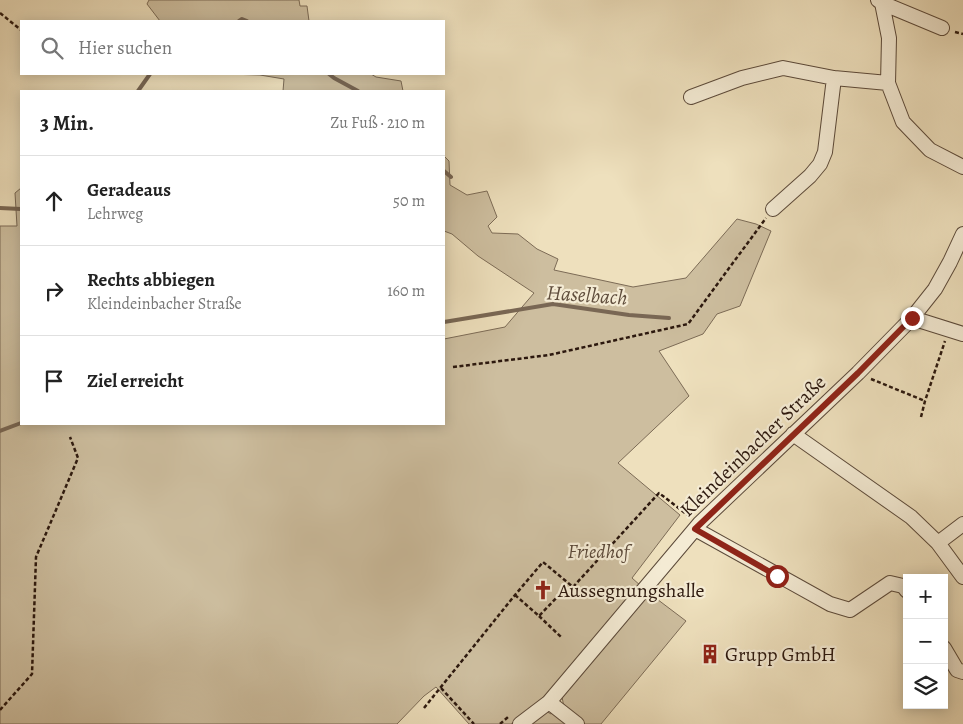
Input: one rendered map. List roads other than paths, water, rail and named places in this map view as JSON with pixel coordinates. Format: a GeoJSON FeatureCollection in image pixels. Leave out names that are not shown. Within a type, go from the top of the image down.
{"type":"FeatureCollection","features":[{"type":"Feature","properties":{"kind":"street"},"geometry":{"type":"LineString","coordinates":[[880,1],[896,0]]}},
{"type":"Feature","properties":{"kind":"street"},"geometry":{"type":"LineString","coordinates":[[880,1],[942,28]]}},
{"type":"Feature","properties":{"kind":"street"},"geometry":{"type":"LineString","coordinates":[[880,1],[889,38],[888,82],[903,122],[930,150],[963,167]]}},
{"type":"Feature","properties":{"kind":"street"},"geometry":{"type":"LineString","coordinates":[[691,97],[742,78],[783,68],[834,78],[888,82]]}},
{"type":"Feature","properties":{"kind":"street"},"geometry":{"type":"LineString","coordinates":[[773,209],[810,176],[820,164],[825,152],[834,78]]}},
{"type":"Feature","properties":{"kind":"street","name":"Kleindeinbacher Straße"},"geometry":{"type":"LineString","coordinates":[[520,724],[549,702],[697,526],[858,373],[912,318],[935,288],[963,234]]}},
{"type":"Feature","properties":{"kind":"street"},"geometry":{"type":"LineString","coordinates":[[912,318],[959,331]]}},
{"type":"Feature","properties":{"kind":"street"},"geometry":{"type":"LineString","coordinates":[[793,434],[911,517],[938,542],[963,577]]}},
{"type":"Feature","properties":{"kind":"street"},"geometry":{"type":"LineString","coordinates":[[938,542],[963,524]]}},
{"type":"Feature","properties":{"kind":"street"},"geometry":{"type":"LineString","coordinates":[[697,526],[830,604],[843,608],[850,610],[890,583],[903,586]]}},
{"type":"Feature","properties":{"kind":"street"},"geometry":{"type":"LineString","coordinates":[[948,655],[957,670],[963,672]]}},
{"type":"Feature","properties":{"kind":"street"},"geometry":{"type":"LineString","coordinates":[[549,702],[577,724]]}},
{"type":"Feature","properties":{"kind":"waterway"},"geometry":{"type":"LineString","coordinates":[[240,20],[244,20]]}},
{"type":"Feature","properties":{"kind":"waterway"},"geometry":{"type":"LineString","coordinates":[[139,90],[149,75]]}},
{"type":"Feature","properties":{"kind":"waterway"},"geometry":{"type":"LineString","coordinates":[[330,75],[356,90]]}},
{"type":"Feature","properties":{"kind":"waterway"},"geometry":{"type":"LineString","coordinates":[[445,172],[451,177]]}},
{"type":"Feature","properties":{"kind":"waterway"},"geometry":{"type":"LineString","coordinates":[[0,208],[20,209]]}},
{"type":"Feature","properties":{"kind":"waterway","name":"Haselbach"},"geometry":{"type":"LineString","coordinates":[[445,322],[553,304],[629,315],[669,318]]}},
{"type":"Feature","properties":{"kind":"waterway","name":"Haselbach"},"geometry":{"type":"LineString","coordinates":[[0,431],[20,423]]}},
{"type":"Feature","properties":{"kind":"place","name":"Aussegnungshalle"},"geometry":{"type":"Point","coordinates":[543,590]}},
{"type":"Feature","properties":{"kind":"place","name":"Grupp GmbH"},"geometry":{"type":"Point","coordinates":[710,654]}},
{"type":"Feature","properties":{"kind":"park label","name":"Friedhof"},"geometry":{"type":"Point","coordinates":[598,551]}}]}
